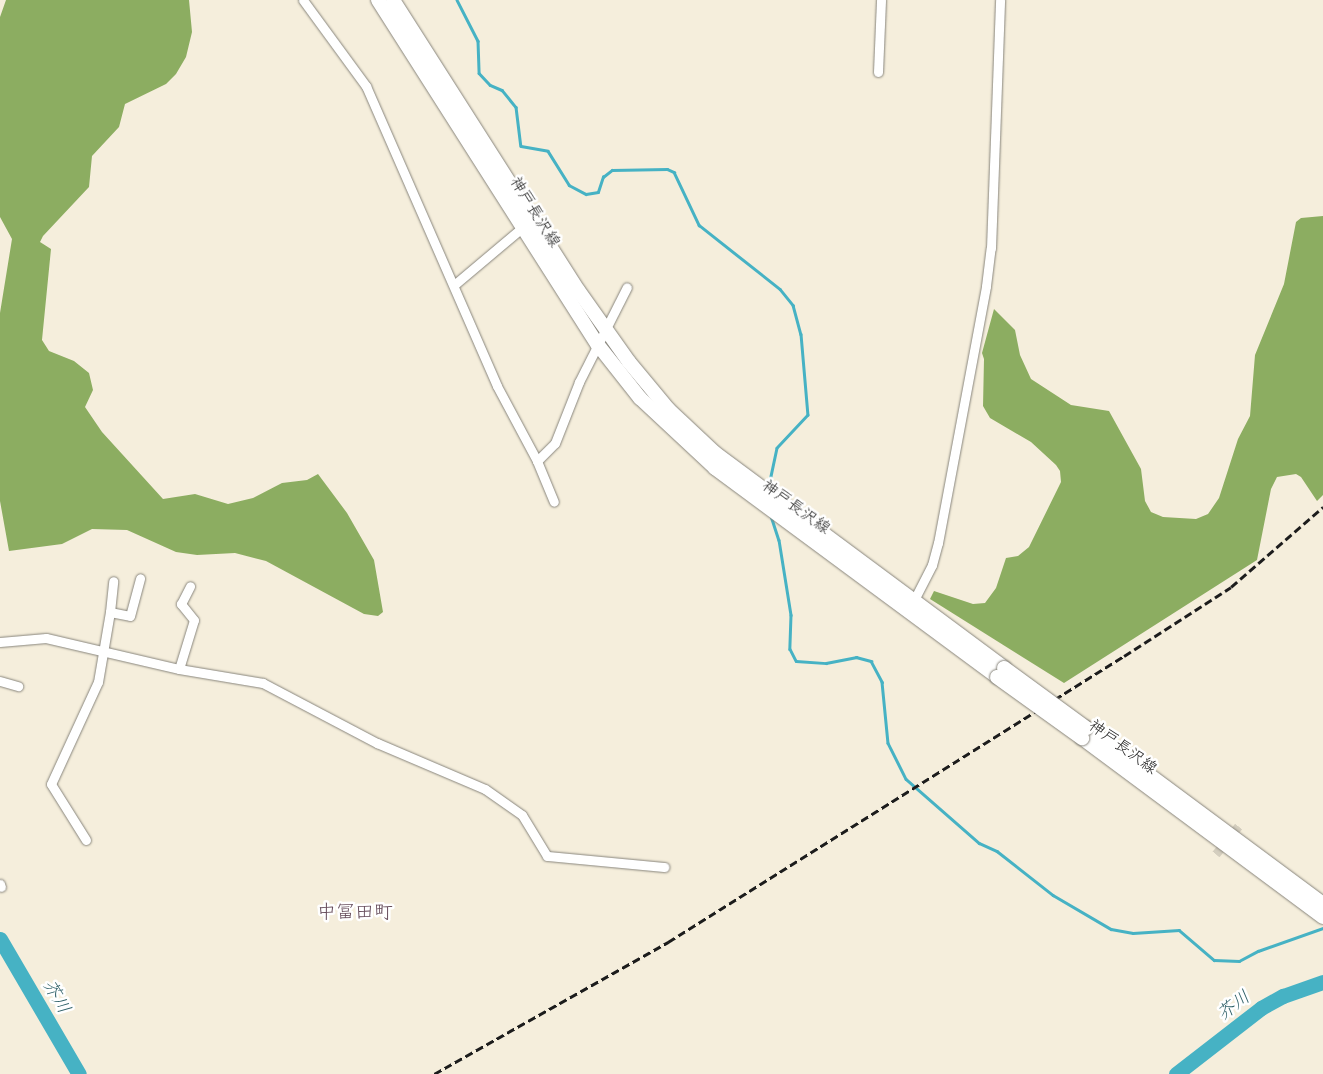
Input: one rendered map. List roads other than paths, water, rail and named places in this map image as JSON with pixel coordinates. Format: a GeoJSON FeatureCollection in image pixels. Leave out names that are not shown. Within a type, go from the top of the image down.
{"type":"FeatureCollection","features":[{"type":"Feature","properties":{"kind":"main road","name":"神戸長沢線"},"geometry":{"type":"LineString","coordinates":[[378,0],[524,226],[598,345],[640,398],[715,468],[815,542],[911,605]]}},
{"type":"Feature","properties":{"kind":"main road","name":"神戸長沢線"},"geometry":{"type":"LineString","coordinates":[[393,0],[604,329],[649,388],[691,433],[814,527],[911,605],[1316,904],[1323,918]]}},
{"type":"Feature","properties":{"kind":"street"},"geometry":{"type":"LineString","coordinates":[[303,0],[366,86],[504,401],[537,461],[554,502]]}},
{"type":"Feature","properties":{"kind":"street"},"geometry":{"type":"LineString","coordinates":[[878,72],[882,0]]}},
{"type":"Feature","properties":{"kind":"street"},"geometry":{"type":"LineString","coordinates":[[911,605],[932,564],[938,543],[986,286],[991,248],[1000,0]]}},
{"type":"Feature","properties":{"kind":"street"},"geometry":{"type":"LineString","coordinates":[[454,285],[524,226]]}},
{"type":"Feature","properties":{"kind":"street"},"geometry":{"type":"LineString","coordinates":[[537,461],[555,443],[566,411],[604,329],[627,287]]}},
{"type":"Feature","properties":{"kind":"street"},"geometry":{"type":"LineString","coordinates":[[110,612],[130,616],[140,578]]}},
{"type":"Feature","properties":{"kind":"street"},"geometry":{"type":"LineString","coordinates":[[86,840],[51,784],[98,682],[110,612],[113,581]]}},
{"type":"Feature","properties":{"kind":"street"},"geometry":{"type":"LineString","coordinates":[[179,669],[194,620],[181,604],[190,586]]}},
{"type":"Feature","properties":{"kind":"street"},"geometry":{"type":"LineString","coordinates":[[0,642],[46,638],[179,669],[246,680],[278,689],[377,743],[465,778],[522,815],[547,856],[664,866]]}},
{"type":"Feature","properties":{"kind":"street"},"geometry":{"type":"LineString","coordinates":[[0,681],[18,686]]}},
{"type":"Feature","properties":{"kind":"waterway"},"geometry":{"type":"LineString","coordinates":[[457,0],[478,41],[479,73],[490,85],[502,90],[516,107],[521,146],[548,151],[569,185],[586,194],[598,192],[603,177],[612,170],[667,169],[674,172],[699,225],[780,289],[793,305],[801,334],[808,415],[777,448],[769,486]]}},
{"type":"Feature","properties":{"kind":"waterway"},"geometry":{"type":"LineString","coordinates":[[771,516],[779,540],[791,615],[790,649],[796,661],[826,663],[856,657],[871,661],[882,682],[888,743],[906,779],[979,843],[997,851],[1053,895],[1111,929],[1133,933],[1179,930],[1214,960],[1239,961],[1258,951],[1323,928]]}},
{"type":"Feature","properties":{"kind":"waterway","name":"芥川"},"geometry":{"type":"LineString","coordinates":[[0,939],[79,1074]]}},
{"type":"Feature","properties":{"kind":"waterway","name":"芥川"},"geometry":{"type":"LineString","coordinates":[[1176,1074],[1261,1008],[1283,996],[1323,982]]}},
{"type":"Feature","properties":{"kind":"tunnel"},"geometry":{"type":"LineString","coordinates":[[1216,854],[1239,826]]}},
{"type":"Feature","properties":{"kind":"railway"},"geometry":{"type":"LineString","coordinates":[[434,1074],[668,942],[1124,656],[1231,587],[1323,507]]}},
{"type":"Feature","properties":{"kind":"district","name":"中冨田町"},"geometry":{"type":"Point","coordinates":[355,913]}}]}
